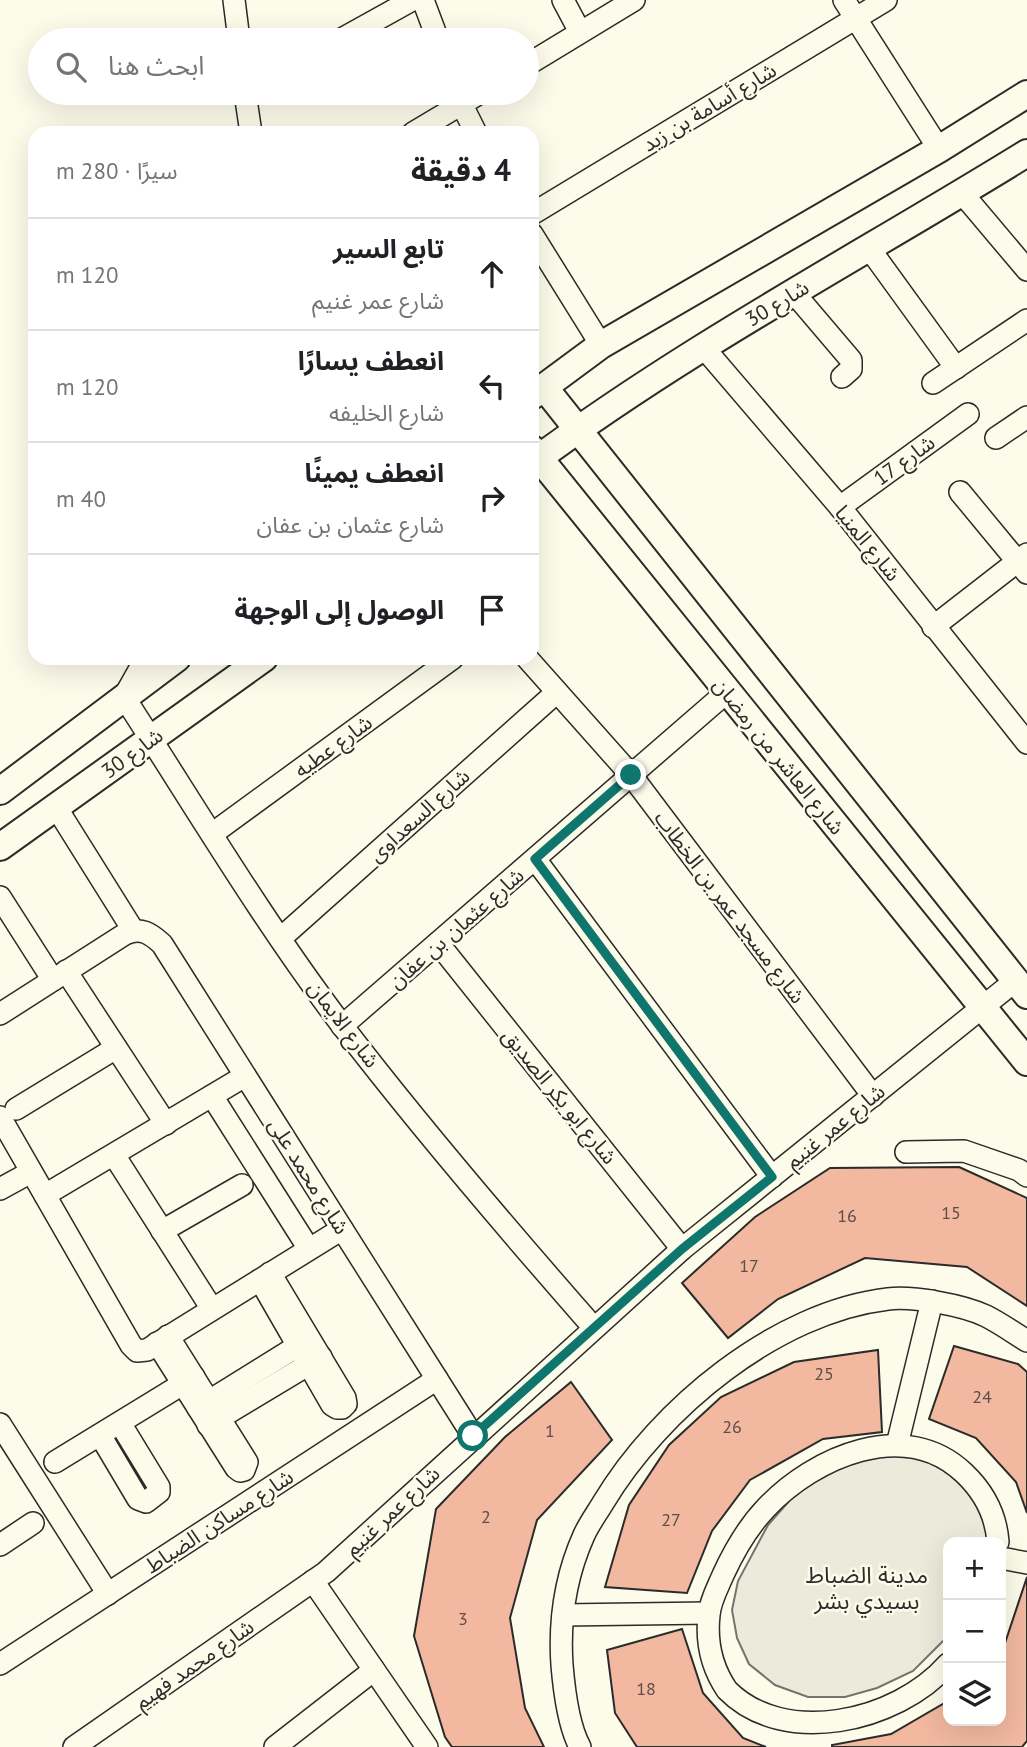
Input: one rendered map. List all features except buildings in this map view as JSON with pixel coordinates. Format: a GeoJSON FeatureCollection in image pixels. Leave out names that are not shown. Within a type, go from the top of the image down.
{"type":"FeatureCollection","features":[{"type":"Feature","properties":{"kind":"street"},"geometry":{"type":"LineString","coordinates":[[234,0],[238,28]]}},
{"type":"Feature","properties":{"kind":"street"},"geometry":{"type":"LineString","coordinates":[[362,28],[412,0]]}},
{"type":"Feature","properties":{"kind":"street"},"geometry":{"type":"LineString","coordinates":[[423,0],[434,28]]}},
{"type":"Feature","properties":{"kind":"street"},"geometry":{"type":"LineString","coordinates":[[563,0],[580,32]]}},
{"type":"Feature","properties":{"kind":"street"},"geometry":{"type":"LineString","coordinates":[[539,58],[634,0]]}},
{"type":"Feature","properties":{"kind":"street"},"geometry":{"type":"LineString","coordinates":[[844,0],[939,149]]}},
{"type":"Feature","properties":{"kind":"street","name":"شارع أسامة بن زيد"},"geometry":{"type":"LineString","coordinates":[[539,210],[886,0]]}},
{"type":"Feature","properties":{"kind":"street"},"geometry":{"type":"LineString","coordinates":[[539,390],[601,345],[939,149],[1027,94]]}},
{"type":"Feature","properties":{"kind":"street"},"geometry":{"type":"LineString","coordinates":[[247,105],[250,126]]}},
{"type":"Feature","properties":{"kind":"street"},"geometry":{"type":"LineString","coordinates":[[422,126],[450,105]]}},
{"type":"Feature","properties":{"kind":"street"},"geometry":{"type":"LineString","coordinates":[[461,105],[472,126]]}},
{"type":"Feature","properties":{"kind":"street","name":"شارع 30"},"geometry":{"type":"LineString","coordinates":[[539,453],[704,348],[1027,153]]}},
{"type":"Feature","properties":{"kind":"street"},"geometry":{"type":"LineString","coordinates":[[962,193],[1027,270]]}},
{"type":"Feature","properties":{"kind":"street"},"geometry":{"type":"LineString","coordinates":[[539,245],[601,345]]}},
{"type":"Feature","properties":{"kind":"street"},"geometry":{"type":"LineString","coordinates":[[869,248],[956,368]]}},
{"type":"Feature","properties":{"kind":"street"},"geometry":{"type":"LineString","coordinates":[[794,293],[851,360],[851,369],[842,377]]}},
{"type":"Feature","properties":{"kind":"street"},"geometry":{"type":"LineString","coordinates":[[933,383],[1027,320]]}},
{"type":"Feature","properties":{"kind":"street","name":"شارع المنيا"},"geometry":{"type":"LineString","coordinates":[[704,348],[839,507],[1027,743]]}},
{"type":"Feature","properties":{"kind":"street"},"geometry":{"type":"LineString","coordinates":[[539,392],[578,429],[1021,988]]}},
{"type":"Feature","properties":{"kind":"street","name":"شارع 17"},"geometry":{"type":"LineString","coordinates":[[839,507],[968,414]]}},
{"type":"Feature","properties":{"kind":"street"},"geometry":{"type":"LineString","coordinates":[[996,438],[1027,417]]}},
{"type":"Feature","properties":{"kind":"street","name":"شارع العاشر من رمضان"},"geometry":{"type":"LineString","coordinates":[[539,462],[728,691],[1027,1062]]}},
{"type":"Feature","properties":{"kind":"street"},"geometry":{"type":"LineString","coordinates":[[933,627],[1024,563],[960,492]]}},
{"type":"Feature","properties":{"kind":"street"},"geometry":{"type":"LineString","coordinates":[[124,697],[142,665]]}},
{"type":"Feature","properties":{"kind":"street"},"geometry":{"type":"LineString","coordinates":[[0,791],[167,665]]}},
{"type":"Feature","properties":{"kind":"street","name":"شارع 30"},"geometry":{"type":"LineString","coordinates":[[0,847],[254,665]]}},
{"type":"Feature","properties":{"kind":"street","name":"شارع عطيه"},"geometry":{"type":"LineString","coordinates":[[212,834],[443,665]]}},
{"type":"Feature","properties":{"kind":"street","name":"شارع مسجد عمر بن الخطاب"},"geometry":{"type":"LineString","coordinates":[[533,665],[631,775],[873,1096]]}},
{"type":"Feature","properties":{"kind":"street","name":"شارع عثمان بن عفان"},"geometry":{"type":"LineString","coordinates":[[342,1026],[728,691]]}},
{"type":"Feature","properties":{"kind":"street","name":"شارع السعداوى"},"geometry":{"type":"LineString","coordinates":[[281,938],[557,692]]}},
{"type":"Feature","properties":{"kind":"street","name":"شارع الايمان"},"geometry":{"type":"LineString","coordinates":[[124,697],[212,834],[342,1026],[465,1180],[594,1328]]}},
{"type":"Feature","properties":{"kind":"street"},"geometry":{"type":"LineString","coordinates":[[0,1014],[129,932],[56,807]]}},
{"type":"Feature","properties":{"kind":"street"},"geometry":{"type":"LineString","coordinates":[[535,859],[772,1177]]}},
{"type":"Feature","properties":{"kind":"street"},"geometry":{"type":"LineString","coordinates":[[0,897],[116,1048],[166,1124]]}},
{"type":"Feature","properties":{"kind":"street","name":"شارع محمد على"},"geometry":{"type":"LineString","coordinates":[[129,932],[144,931],[162,944],[473,1436]]}},
{"type":"Feature","properties":{"kind":"street","name":"شارع ابو بكر الصديق"},"geometry":{"type":"LineString","coordinates":[[438,943],[682,1249]]}},
{"type":"Feature","properties":{"kind":"street","name":"شارع عمر غنيم"},"geometry":{"type":"LineString","coordinates":[[313,1581],[682,1249],[981,1008],[1021,988]]}},
{"type":"Feature","properties":{"kind":"street"},"geometry":{"type":"LineString","coordinates":[[116,1048],[8,1113],[31,1172],[131,1345],[137,1351],[163,1340],[342,1229]]}},
{"type":"Feature","properties":{"kind":"street"},"geometry":{"type":"LineString","coordinates":[[45,1195],[246,1076]]}},
{"type":"Feature","properties":{"kind":"street"},"geometry":{"type":"LineString","coordinates":[[212,1096],[309,1249]]}},
{"type":"Feature","properties":{"kind":"street"},"geometry":{"type":"LineString","coordinates":[[906,1152],[964,1151],[1019,1170],[1027,1176]]}},
{"type":"Feature","properties":{"kind":"street"},"geometry":{"type":"LineString","coordinates":[[114,1155],[212,1309]]}},
{"type":"Feature","properties":{"kind":"street"},"geometry":{"type":"LineString","coordinates":[[0,1189],[31,1172]]}},
{"type":"Feature","properties":{"kind":"street"},"geometry":{"type":"LineString","coordinates":[[162,1231],[242,1185]]}},
{"type":"Feature","properties":{"kind":"street"},"geometry":{"type":"LineString","coordinates":[[163,1340],[208,1413],[310,1352],[265,1276]]}},
{"type":"Feature","properties":{"kind":"street"},"geometry":{"type":"LineString","coordinates":[[580,1747],[564,1691],[560,1638],[567,1586],[584,1534],[615,1482],[670,1417],[697,1392],[744,1357],[797,1327],[842,1307],[890,1298],[932,1301],[985,1316],[1027,1341]]}},
{"type":"Feature","properties":{"kind":"street"},"geometry":{"type":"LineString","coordinates":[[897,1445],[932,1301]]}},
{"type":"Feature","properties":{"kind":"street","name":"شارع مساكن الضباط"},"geometry":{"type":"LineString","coordinates":[[0,1664],[437,1379]]}},
{"type":"Feature","properties":{"kind":"street"},"geometry":{"type":"LineString","coordinates":[[55,1462],[188,1381]]}},
{"type":"Feature","properties":{"kind":"street"},"geometry":{"type":"LineString","coordinates":[[100,1435],[138,1499],[146,1502],[159,1492],[159,1487],[120,1423]]}},
{"type":"Feature","properties":{"kind":"street"},"geometry":{"type":"LineString","coordinates":[[0,1424],[108,1594]]}},
{"type":"Feature","properties":{"kind":"street"},"geometry":{"type":"LineString","coordinates":[[943,1669],[916,1693],[883,1713],[804,1740],[765,1723],[733,1699],[720,1680],[711,1658],[709,1613],[734,1552],[765,1508],[785,1490],[831,1462],[867,1449],[897,1445],[918,1448],[939,1455],[957,1467],[973,1482],[989,1504],[998,1537]]}},
{"type":"Feature","properties":{"kind":"street"},"geometry":{"type":"LineString","coordinates":[[0,1545],[33,1523]]}},
{"type":"Feature","properties":{"kind":"street"},"geometry":{"type":"LineString","coordinates":[[1006,1559],[1027,1563]]}},
{"type":"Feature","properties":{"kind":"street"},"geometry":{"type":"LineString","coordinates":[[313,1581],[427,1747]]}},
{"type":"Feature","properties":{"kind":"street","name":"شارع محمد فهيم"},"geometry":{"type":"LineString","coordinates":[[74,1747],[313,1581]]}},
{"type":"Feature","properties":{"kind":"street"},"geometry":{"type":"LineString","coordinates":[[563,1615],[709,1613]]}},
{"type":"Feature","properties":{"kind":"street"},"geometry":{"type":"LineString","coordinates":[[275,1747],[374,1670]]}},
{"type":"Feature","properties":{"kind":"shaded area"},"geometry":{"type":"Polygon","coordinates":[[[877,1451],[936,1455],[982,1502],[987,1537],[943,1537],[943,1641],[913,1671],[877,1688],[845,1697],[808,1697],[775,1685],[749,1664],[737,1638],[732,1610],[738,1581],[768,1525],[790,1500],[815,1480],[877,1451]]]}},
{"type":"Feature","properties":{"kind":"district","name":"مدينة الضباط بسيدي بشر"},"geometry":{"type":"Point","coordinates":[867,1587]}},
{"type":"Feature","properties":{"kind":"route"},"geometry":{"type":"LineString","coordinates":[[473,1436],[682,1249],[772,1177],[535,859],[631,775]]}}]}
